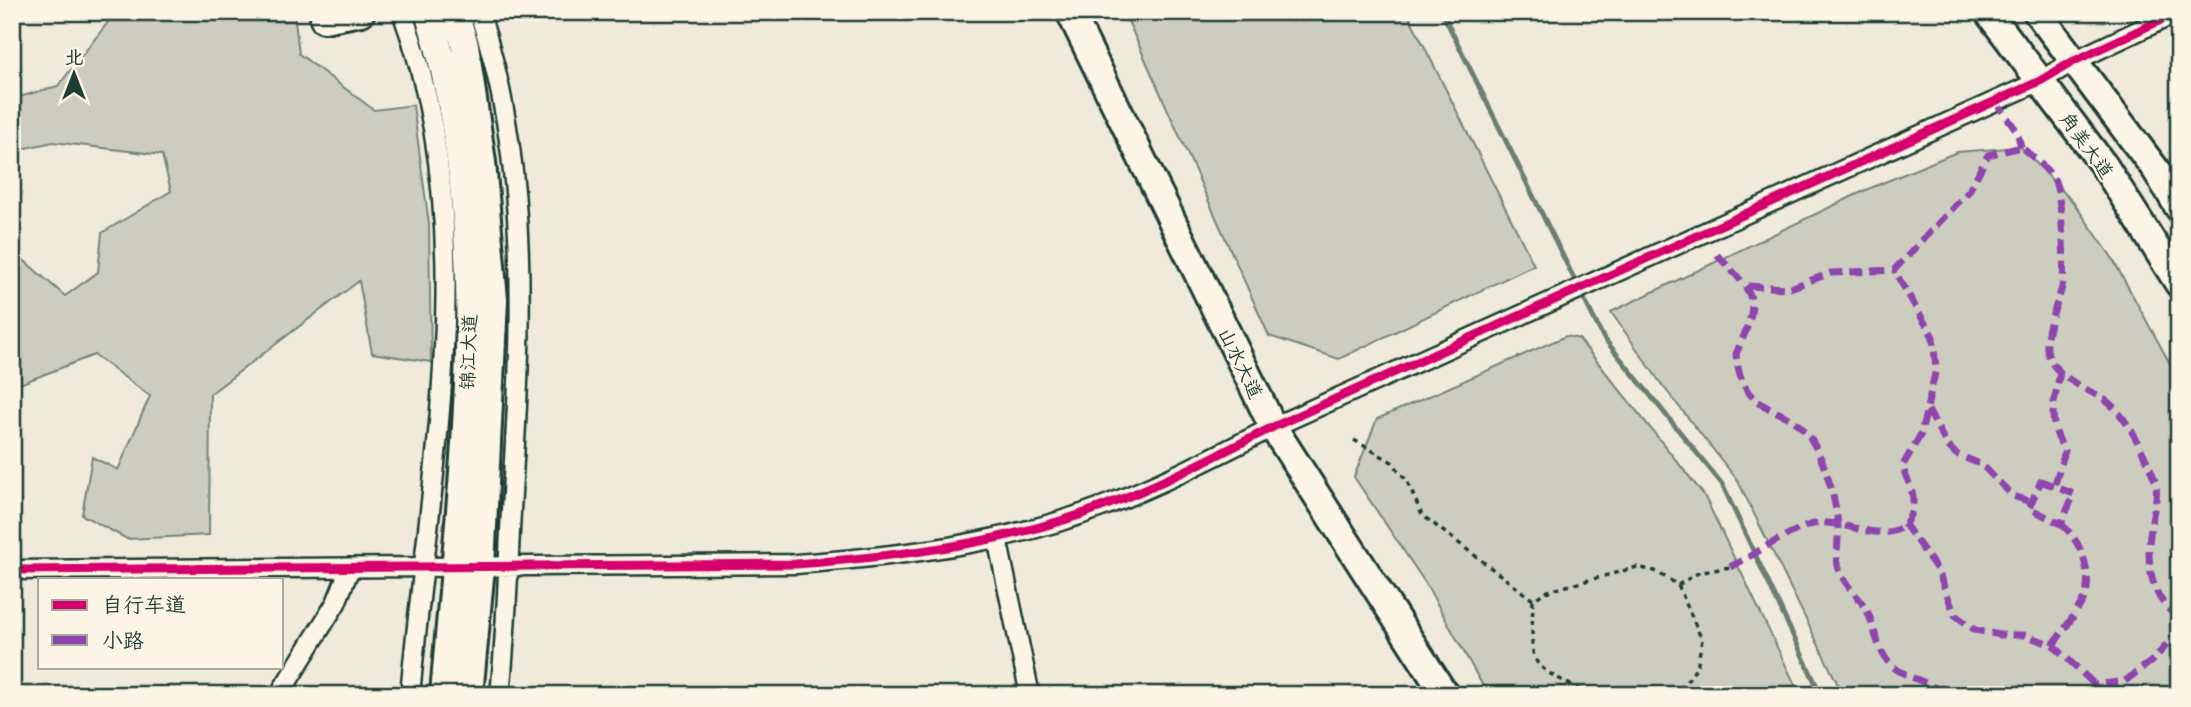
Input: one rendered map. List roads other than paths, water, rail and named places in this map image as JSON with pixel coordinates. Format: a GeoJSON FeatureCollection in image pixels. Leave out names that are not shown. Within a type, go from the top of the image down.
{"type":"FeatureCollection","features":[{"type":"Feature","properties":{"kind":"street"},"geometry":{"type":"LineString","coordinates":[[324,19],[361,12]]}},
{"type":"Feature","properties":{"kind":"street"},"geometry":{"type":"LineString","coordinates":[[402,12],[421,64],[437,156],[446,251],[442,361],[410,695]]}},
{"type":"Feature","properties":{"kind":"street","name":"锦江大道"},"geometry":{"type":"LineString","coordinates":[[428,12],[441,52],[458,155],[468,251],[468,372],[444,695]]}},
{"type":"Feature","properties":{"kind":"street","name":"锦江大道"},"geometry":{"type":"LineString","coordinates":[[455,12],[464,44],[482,162],[494,300],[481,567],[469,695]]}},
{"type":"Feature","properties":{"kind":"street"},"geometry":{"type":"LineString","coordinates":[[479,12],[507,110],[517,251],[520,369],[500,695]]}},
{"type":"Feature","properties":{"kind":"street","name":"山水大道"},"geometry":{"type":"LineString","coordinates":[[1070,12],[1273,427],[1445,695]]}},
{"type":"Feature","properties":{"kind":"street","name":"角美大道"},"geometry":{"type":"LineString","coordinates":[[1988,12],[2105,167],[2179,284]]}},
{"type":"Feature","properties":{"kind":"street","name":"角美大道"},"geometry":{"type":"LineString","coordinates":[[2037,12],[2156,170],[2179,208]]}},
{"type":"Feature","properties":{"kind":"street"},"geometry":{"type":"LineString","coordinates":[[12,570],[796,564],[887,557],[997,538],[1103,507],[1210,460],[1273,427],[1338,401],[1567,294],[2039,81],[2074,61],[2178,12]]}},
{"type":"Feature","properties":{"kind":"street"},"geometry":{"type":"LineString","coordinates":[[997,538],[1030,695]]}},
{"type":"Feature","properties":{"kind":"street"},"geometry":{"type":"LineString","coordinates":[[279,695],[335,603],[350,568]]}},
{"type":"Feature","properties":{"kind":"waterway"},"geometry":{"type":"LineString","coordinates":[[1442,12],[1603,337],[1722,484],[1821,695]]}}]}
